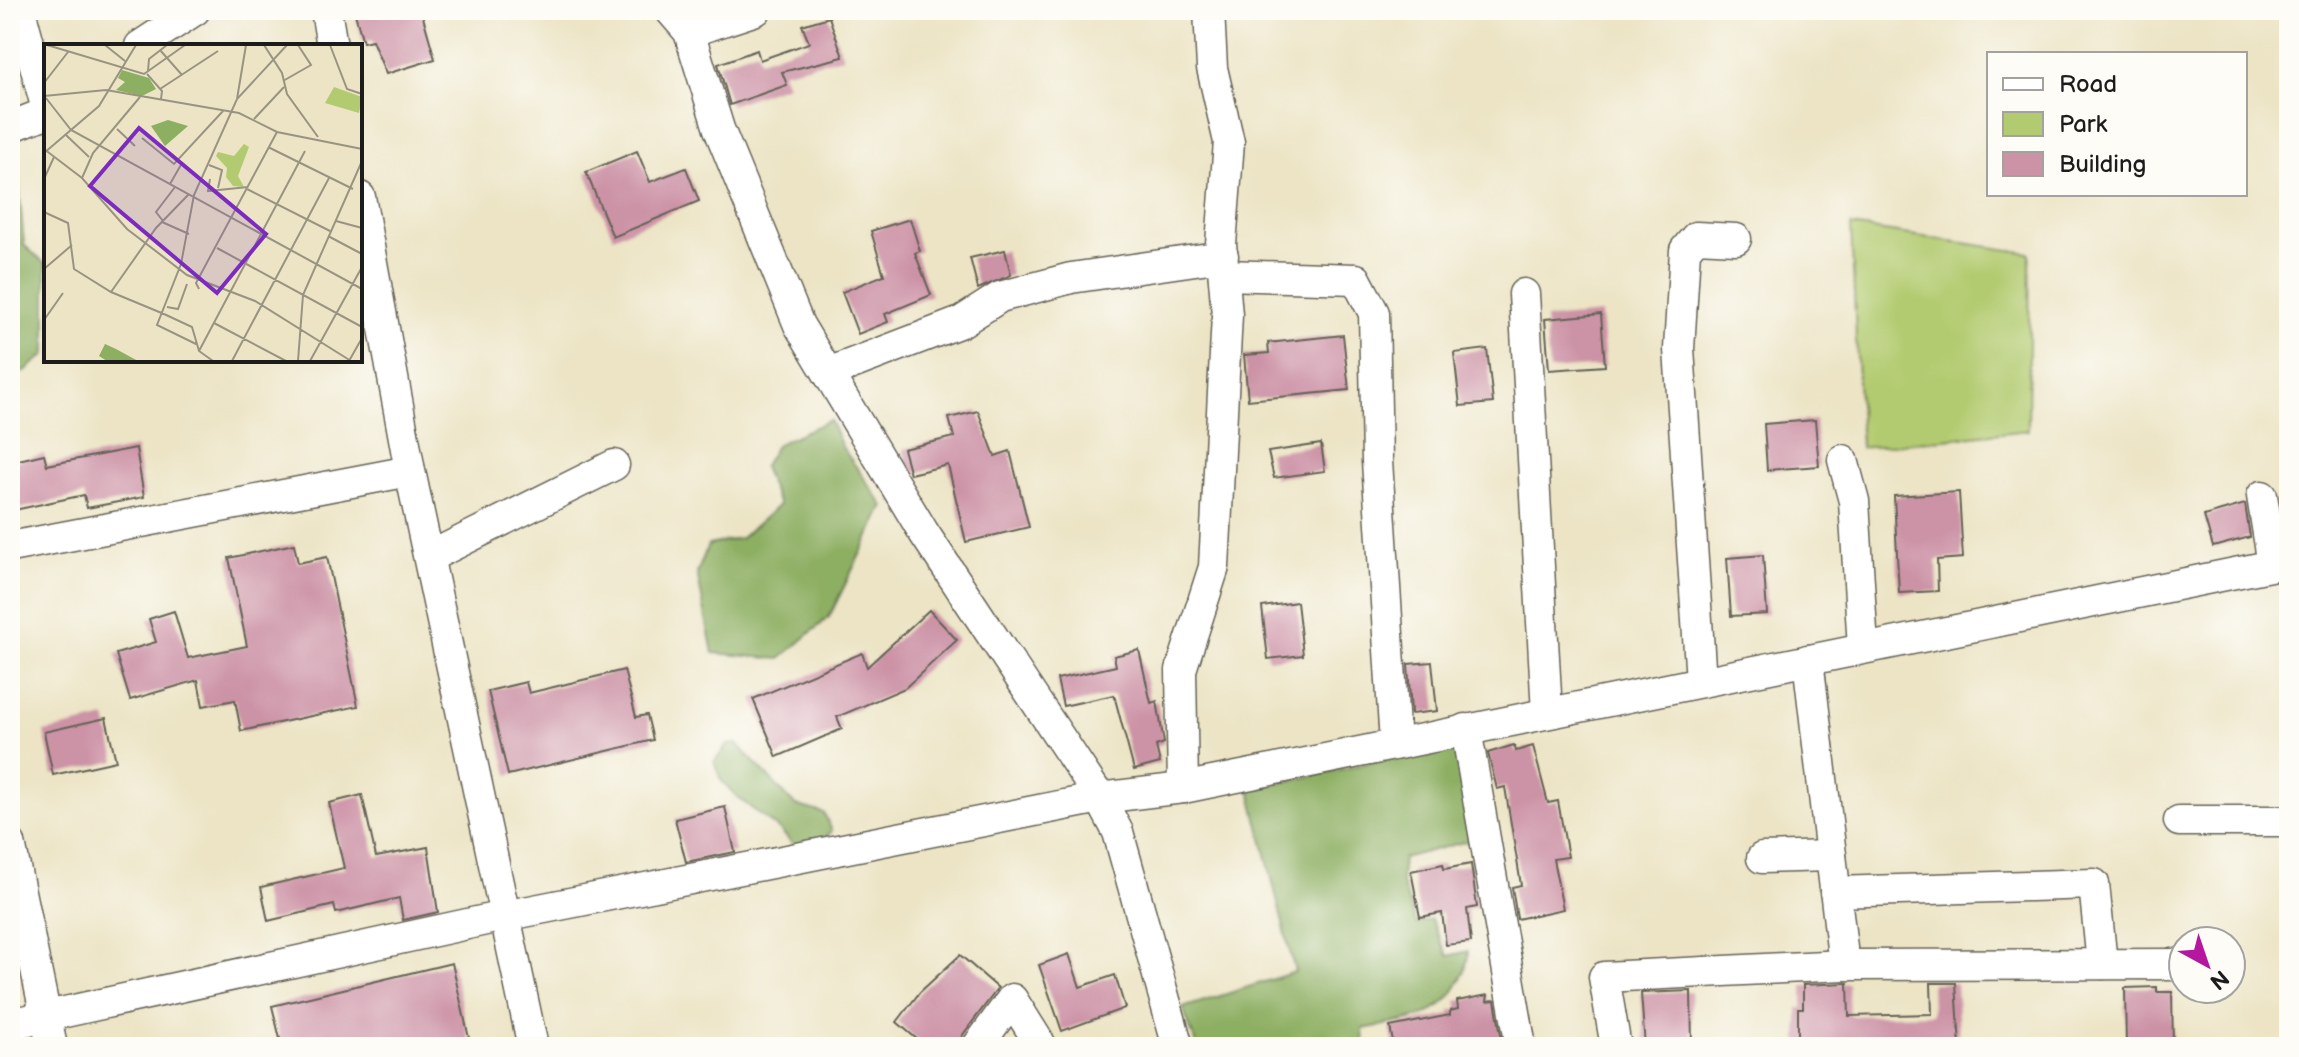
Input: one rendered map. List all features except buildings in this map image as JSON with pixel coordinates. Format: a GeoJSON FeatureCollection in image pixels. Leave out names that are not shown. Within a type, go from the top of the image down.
{"type":"FeatureCollection","features":[{"type":"Feature","properties":{"kind":"street"},"geometry":{"type":"LineString","coordinates":[[20,10],[44,99]]}},
{"type":"Feature","properties":{"kind":"street"},"geometry":{"type":"LineString","coordinates":[[143,44],[195,10]]}},
{"type":"Feature","properties":{"kind":"street"},"geometry":{"type":"LineString","coordinates":[[326,10],[332,44]]}},
{"type":"Feature","properties":{"kind":"street"},"geometry":{"type":"LineString","coordinates":[[756,10],[680,21],[719,129],[799,325],[924,533],[1100,798],[1118,832],[1178,1047]]}},
{"type":"Feature","properties":{"kind":"street"},"geometry":{"type":"LineString","coordinates":[[1183,788],[1179,746],[1181,670],[1214,567],[1227,315],[1223,266],[1229,142],[1212,68],[1209,10]]}},
{"type":"Feature","properties":{"kind":"street"},"geometry":{"type":"LineString","coordinates":[[10,127],[44,114]]}},
{"type":"Feature","properties":{"kind":"street"},"geometry":{"type":"LineString","coordinates":[[362,208],[410,471],[533,1047]]}},
{"type":"Feature","properties":{"kind":"street"},"geometry":{"type":"LineString","coordinates":[[1701,681],[1679,349],[1685,250],[1696,237],[1736,239]]}},
{"type":"Feature","properties":{"kind":"street"},"geometry":{"type":"LineString","coordinates":[[828,373],[961,322],[1000,297],[1071,278],[1223,266],[1356,279],[1374,313],[1377,461],[1395,744]]}},
{"type":"Feature","properties":{"kind":"street"},"geometry":{"type":"LineString","coordinates":[[1524,294],[1547,713]]}},
{"type":"Feature","properties":{"kind":"street"},"geometry":{"type":"LineString","coordinates":[[1843,460],[1854,501],[1863,648]]}},
{"type":"Feature","properties":{"kind":"street"},"geometry":{"type":"LineString","coordinates":[[429,557],[614,465]]}},
{"type":"Feature","properties":{"kind":"street"},"geometry":{"type":"LineString","coordinates":[[10,547],[410,471]]}},
{"type":"Feature","properties":{"kind":"street"},"geometry":{"type":"LineString","coordinates":[[10,1024],[504,916],[1100,798],[1183,788],[2281,564],[2262,496]]}},
{"type":"Feature","properties":{"kind":"street"},"geometry":{"type":"LineString","coordinates":[[1808,660],[1844,965]]}},
{"type":"Feature","properties":{"kind":"street"},"geometry":{"type":"LineString","coordinates":[[1466,729],[1521,1047]]}},
{"type":"Feature","properties":{"kind":"street"},"geometry":{"type":"LineString","coordinates":[[2179,821],[2289,821]]}},
{"type":"Feature","properties":{"kind":"street"},"geometry":{"type":"LineString","coordinates":[[10,843],[52,1047]]}},
{"type":"Feature","properties":{"kind":"street"},"geometry":{"type":"LineString","coordinates":[[1762,858],[1831,856]]}},
{"type":"Feature","properties":{"kind":"street"},"geometry":{"type":"LineString","coordinates":[[1835,892],[2094,884],[2102,964]]}},
{"type":"Feature","properties":{"kind":"street"},"geometry":{"type":"LineString","coordinates":[[1616,1047],[1604,977],[1844,965],[2167,964]]}},
{"type":"Feature","properties":{"kind":"street"},"geometry":{"type":"LineString","coordinates":[[977,1047],[1012,999],[1042,1047]]}},
{"type":"Feature","properties":{"kind":"green space"},"geometry":{"type":"Polygon","coordinates":[[[16,151],[24,245],[44,263],[44,356],[25,371],[10,377],[10,153],[16,151]]]}},
{"type":"Feature","properties":{"kind":"green space"},"geometry":{"type":"Polygon","coordinates":[[[1851,226],[2030,253],[2028,430],[1861,448],[1851,226]]]}},
{"type":"Feature","properties":{"kind":"green space"},"geometry":{"type":"Polygon","coordinates":[[[830,420],[842,447],[884,506],[829,617],[780,659],[713,653],[697,573],[708,545],[741,538],[779,505],[763,467],[777,444],[830,420]]]}},
{"type":"Feature","properties":{"kind":"green space"},"geometry":{"type":"Polygon","coordinates":[[[1459,742],[1472,840],[1403,858],[1401,880],[1416,924],[1431,919],[1448,956],[1468,951],[1460,981],[1442,1005],[1406,1021],[1363,1029],[1364,1047],[1197,1047],[1183,1008],[1295,972],[1250,790],[1459,742]]]}},
{"type":"Feature","properties":{"kind":"green space"},"geometry":{"type":"Polygon","coordinates":[[[737,744],[795,805],[824,813],[832,831],[821,842],[793,845],[721,780],[714,762],[728,745],[737,744]]]}}]}
